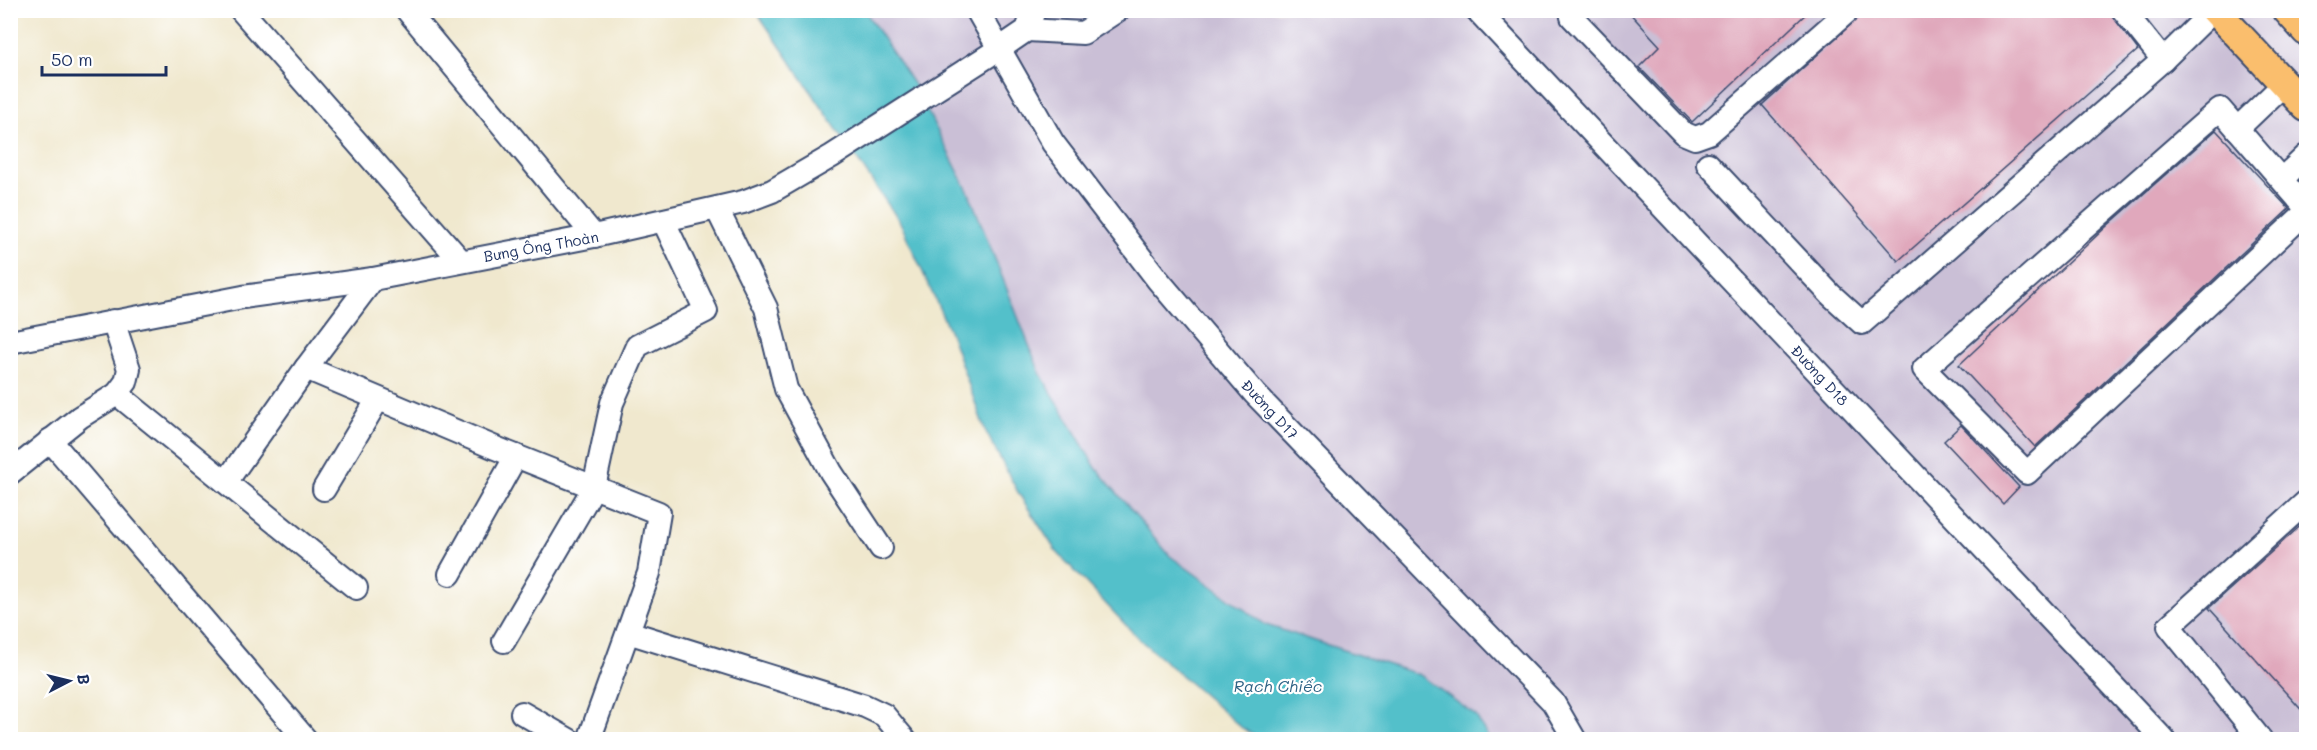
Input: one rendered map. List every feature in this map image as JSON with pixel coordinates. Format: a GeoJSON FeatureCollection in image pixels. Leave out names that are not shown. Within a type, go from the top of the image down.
{"type":"FeatureCollection","features":[{"type":"Feature","properties":{"kind":"main road"},"geometry":{"type":"LineString","coordinates":[[2214,10],[2307,107]]}},
{"type":"Feature","properties":{"kind":"main road"},"geometry":{"type":"LineString","coordinates":[[2287,10],[2307,31]]}},
{"type":"Feature","properties":{"kind":"street"},"geometry":{"type":"LineString","coordinates":[[240,10],[461,261]]}},
{"type":"Feature","properties":{"kind":"street"},"geometry":{"type":"LineString","coordinates":[[407,10],[594,236]]}},
{"type":"Feature","properties":{"kind":"street","name":"Đường D17"},"geometry":{"type":"LineString","coordinates":[[977,10],[1053,143],[1166,288],[1255,394],[1552,702],[1575,740]]}},
{"type":"Feature","properties":{"kind":"street","name":"Bưng Ông Thoàn"},"geometry":{"type":"LineString","coordinates":[[10,342],[243,297],[373,279],[664,222],[717,209],[772,192],[832,156],[999,49],[1031,20],[1083,33],[1118,10]]}},
{"type":"Feature","properties":{"kind":"street","name":"Đường D18"},"geometry":{"type":"LineString","coordinates":[[1477,10],[2164,740]]}},
{"type":"Feature","properties":{"kind":"street"},"geometry":{"type":"LineString","coordinates":[[1571,10],[1572,17],[1683,133],[1695,138],[1709,133],[1849,10]]}},
{"type":"Feature","properties":{"kind":"street"},"geometry":{"type":"LineString","coordinates":[[2123,10],[2163,60]]}},
{"type":"Feature","properties":{"kind":"street"},"geometry":{"type":"LineString","coordinates":[[1708,164],[1831,294],[1862,323],[2163,60],[2214,10]]}},
{"type":"Feature","properties":{"kind":"street"},"geometry":{"type":"LineString","coordinates":[[2237,129],[2284,84]]}},
{"type":"Feature","properties":{"kind":"street"},"geometry":{"type":"LineString","coordinates":[[2307,208],[2220,110],[1924,369],[2027,473],[2307,212]]}},
{"type":"Feature","properties":{"kind":"street"},"geometry":{"type":"LineString","coordinates":[[2282,179],[2307,156]]}},
{"type":"Feature","properties":{"kind":"street"},"geometry":{"type":"LineString","coordinates":[[717,209],[766,308],[786,389],[831,472],[881,548]]}},
{"type":"Feature","properties":{"kind":"street"},"geometry":{"type":"LineString","coordinates":[[504,641],[594,487],[612,403],[637,346],[706,311],[664,222]]}},
{"type":"Feature","properties":{"kind":"street"},"geometry":{"type":"LineString","coordinates":[[226,482],[306,368],[373,279]]}},
{"type":"Feature","properties":{"kind":"street"},"geometry":{"type":"LineString","coordinates":[[10,473],[80,417],[117,394],[126,382],[129,369],[113,321]]}},
{"type":"Feature","properties":{"kind":"street"},"geometry":{"type":"LineString","coordinates":[[306,368],[659,513],[649,573],[588,740]]}},
{"type":"Feature","properties":{"kind":"street"},"geometry":{"type":"LineString","coordinates":[[117,394],[356,588]]}},
{"type":"Feature","properties":{"kind":"street"},"geometry":{"type":"LineString","coordinates":[[324,489],[378,399]]}},
{"type":"Feature","properties":{"kind":"street"},"geometry":{"type":"LineString","coordinates":[[50,440],[306,740]]}},
{"type":"Feature","properties":{"kind":"street"},"geometry":{"type":"LineString","coordinates":[[450,574],[516,456]]}},
{"type":"Feature","properties":{"kind":"street"},"geometry":{"type":"LineString","coordinates":[[2261,740],[2169,626],[2307,502]]}},
{"type":"Feature","properties":{"kind":"street"},"geometry":{"type":"LineString","coordinates":[[627,632],[865,706],[884,715],[905,740]]}},
{"type":"Feature","properties":{"kind":"street"},"geometry":{"type":"LineString","coordinates":[[522,713],[570,740]]}},
{"type":"Feature","properties":{"kind":"shaded area"},"geometry":{"type":"Polygon","coordinates":[[[865,11],[2306,11],[2306,739],[1489,739],[1476,716],[1420,675],[1266,625],[1170,556],[1096,468],[1040,373],[969,193],[914,85],[865,11]]]}},
{"type":"Feature","properties":{"kind":"water","name":"Rạch Chiếc"},"geometry":{"type":"Polygon","coordinates":[[[756,11],[865,11],[914,85],[969,193],[1040,373],[1096,468],[1170,556],[1266,625],[1420,675],[1476,716],[1489,739],[1262,739],[1242,728],[1139,639],[1056,551],[1019,494],[985,430],[949,330],[900,222],[756,11]]]}},
{"type":"Feature","properties":{"kind":"building"},"geometry":{"type":"Polygon","coordinates":[[[1627,10],[1810,10],[1692,122],[1639,67],[1660,46],[1627,10]]]}},
{"type":"Feature","properties":{"kind":"building"},"geometry":{"type":"Polygon","coordinates":[[[1867,10],[2108,10],[2138,50],[1898,261],[1762,105],[1867,10]]]}},
{"type":"Feature","properties":{"kind":"building"},"geometry":{"type":"Polygon","coordinates":[[[2216,130],[2289,209],[2035,447],[1959,365],[2106,227],[2216,130]]]}},
{"type":"Feature","properties":{"kind":"building"},"geometry":{"type":"Polygon","coordinates":[[[1961,425],[2019,487],[2003,504],[1944,441],[1961,425]]]}},
{"type":"Feature","properties":{"kind":"building"},"geometry":{"type":"Polygon","coordinates":[[[2307,520],[2307,716],[2209,608],[2307,520]]]}}]}
